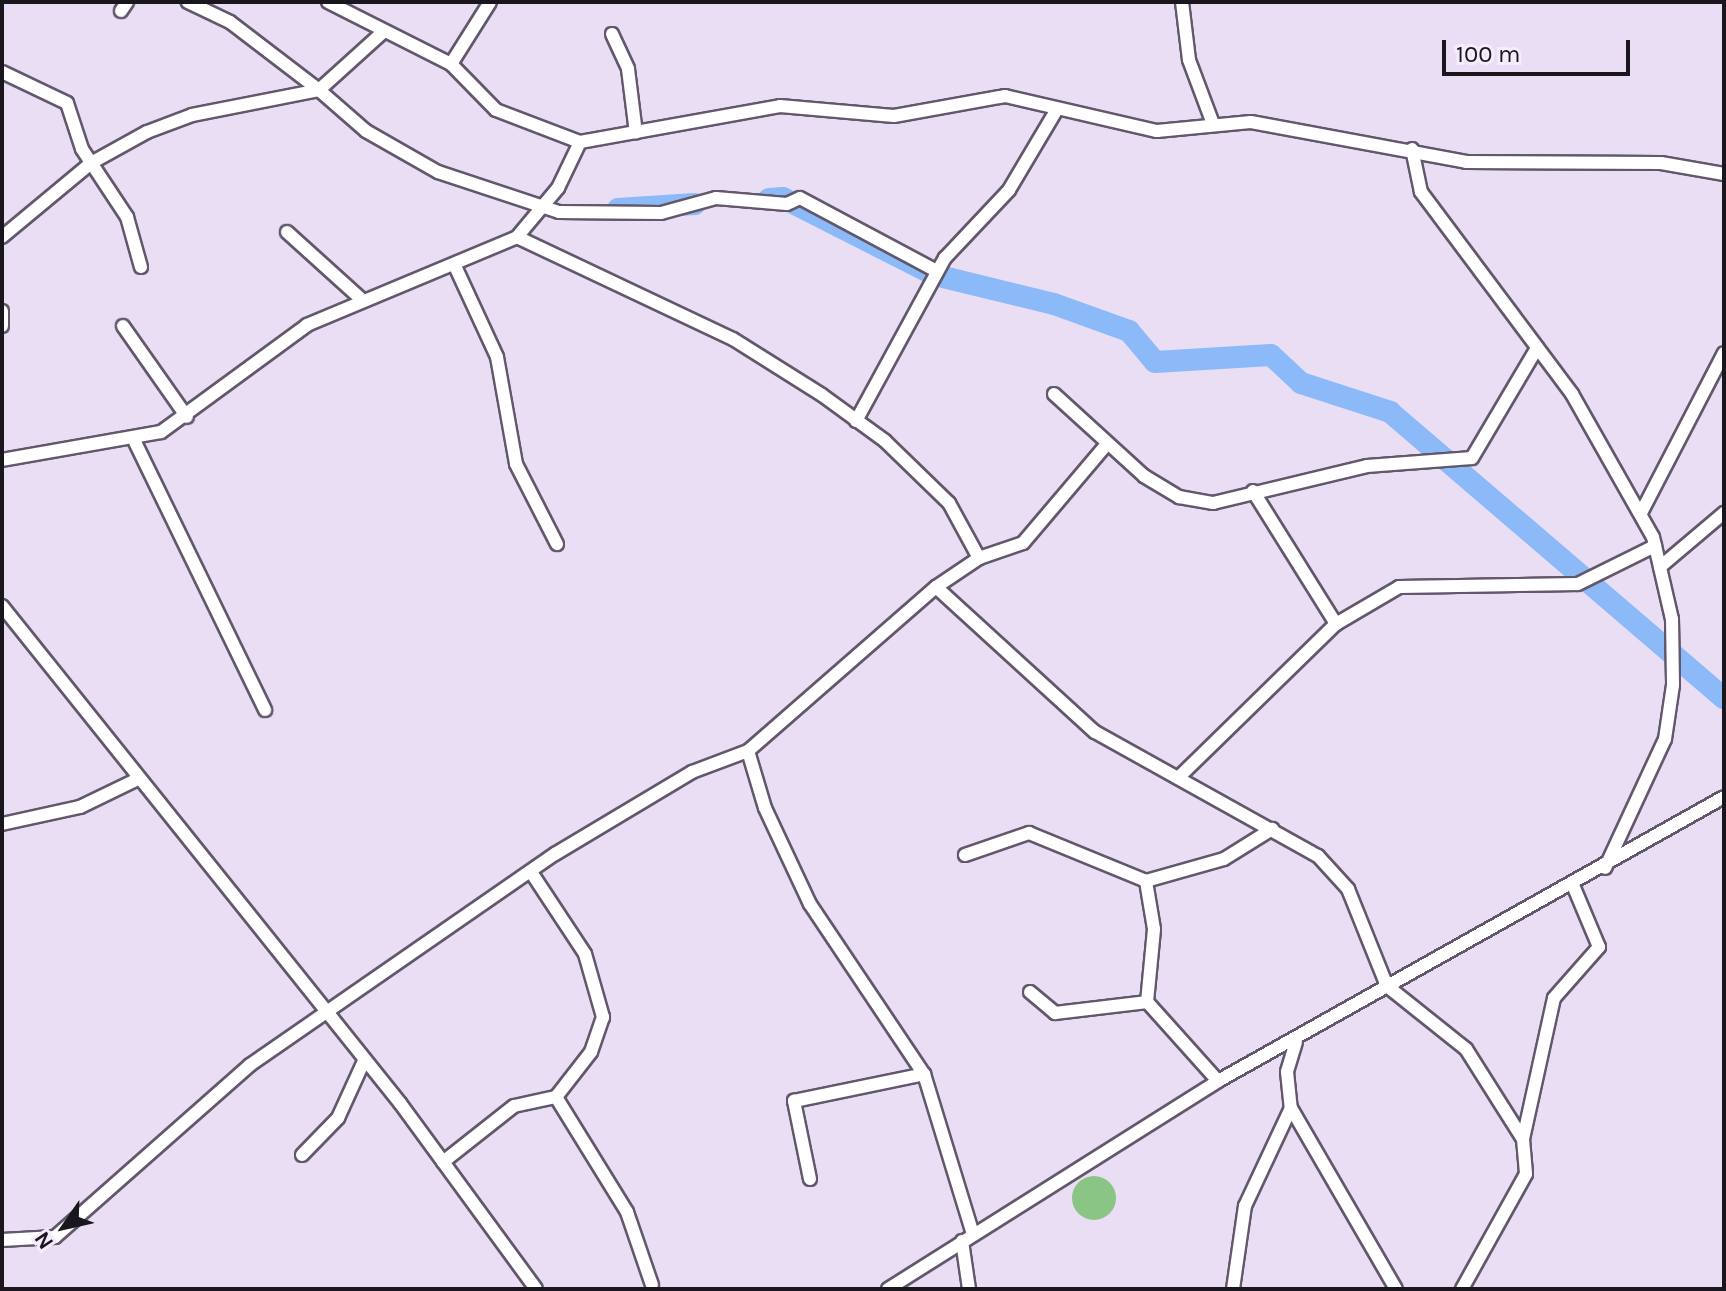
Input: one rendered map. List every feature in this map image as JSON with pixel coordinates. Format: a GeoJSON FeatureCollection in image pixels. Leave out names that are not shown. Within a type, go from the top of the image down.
{"type":"FeatureCollection","features":[{"type":"Feature","properties":{"kind":"street"},"geometry":{"type":"LineString","coordinates":[[188,2],[230,22],[319,90],[348,119],[424,166],[542,207],[661,213],[716,198],[787,204],[800,198],[937,271]]}},
{"type":"Feature","properties":{"kind":"street"},"geometry":{"type":"LineString","coordinates":[[328,2],[382,33],[451,64],[496,110],[580,142],[780,106],[894,116],[990,95],[1157,131],[1213,124],[1302,127],[1466,162],[1661,163],[1724,174]]}},
{"type":"Feature","properties":{"kind":"street"},"geometry":{"type":"LineString","coordinates":[[451,64],[490,2]]}},
{"type":"Feature","properties":{"kind":"street"},"geometry":{"type":"LineString","coordinates":[[1182,2],[1189,60],[1213,124]]}},
{"type":"Feature","properties":{"kind":"street"},"geometry":{"type":"LineString","coordinates":[[2,237],[91,163],[192,115],[319,90],[382,33]]}},
{"type":"Feature","properties":{"kind":"street"},"geometry":{"type":"LineString","coordinates":[[612,34],[631,79],[636,133]]}},
{"type":"Feature","properties":{"kind":"street"},"geometry":{"type":"LineString","coordinates":[[2,72],[67,103],[91,163],[127,217],[141,267]]}},
{"type":"Feature","properties":{"kind":"street"},"geometry":{"type":"LineString","coordinates":[[856,421],[937,271],[1009,190],[1057,109]]}},
{"type":"Feature","properties":{"kind":"street"},"geometry":{"type":"LineString","coordinates":[[2,460],[135,442],[187,417],[284,338],[360,298],[455,266],[517,237],[542,207],[580,142]]}},
{"type":"Feature","properties":{"kind":"street"},"geometry":{"type":"LineString","coordinates":[[1412,149],[1421,192],[1537,348],[1641,513],[1655,546],[1672,619],[1665,739],[1605,868]]}},
{"type":"Feature","properties":{"kind":"street"},"geometry":{"type":"LineString","coordinates":[[287,232],[360,298]]}},
{"type":"Feature","properties":{"kind":"street"},"geometry":{"type":"LineString","coordinates":[[517,237],[733,339],[856,421],[949,503],[979,558]]}},
{"type":"Feature","properties":{"kind":"street"},"geometry":{"type":"LineString","coordinates":[[455,266],[497,357],[516,464],[557,544]]}},
{"type":"Feature","properties":{"kind":"street"},"geometry":{"type":"LineString","coordinates":[[2,311],[2,326]]}},
{"type":"Feature","properties":{"kind":"street"},"geometry":{"type":"LineString","coordinates":[[123,326],[187,417]]}},
{"type":"Feature","properties":{"kind":"street"},"geometry":{"type":"LineString","coordinates":[[1054,394],[1106,445],[1144,476],[1196,503],[1367,466],[1472,458],[1537,348]]}},
{"type":"Feature","properties":{"kind":"street"},"geometry":{"type":"LineString","coordinates":[[1641,513],[1724,353]]}},
{"type":"Feature","properties":{"kind":"street"},"geometry":{"type":"LineString","coordinates":[[135,442],[265,710]]}},
{"type":"Feature","properties":{"kind":"street"},"geometry":{"type":"LineString","coordinates":[[2,1240],[55,1237],[220,1089],[531,872],[692,772],[748,751],[936,587],[979,558],[1023,543],[1106,445]]}},
{"type":"Feature","properties":{"kind":"street"},"geometry":{"type":"LineString","coordinates":[[1253,491],[1336,624]]}},
{"type":"Feature","properties":{"kind":"street"},"geometry":{"type":"LineString","coordinates":[[1660,567],[1724,513]]}},
{"type":"Feature","properties":{"kind":"street"},"geometry":{"type":"LineString","coordinates":[[1178,778],[1336,624],[1399,587],[1578,584],[1655,546]]}},
{"type":"Feature","properties":{"kind":"street"},"geometry":{"type":"LineString","coordinates":[[936,587],[1095,732],[1318,856],[1348,889],[1387,986],[1466,1049],[1523,1139]]}},
{"type":"Feature","properties":{"kind":"street"},"geometry":{"type":"LineString","coordinates":[[2,606],[443,1162],[536,1289]]}},
{"type":"Feature","properties":{"kind":"street"},"geometry":{"type":"LineString","coordinates":[[748,751],[765,808],[810,904],[924,1074],[967,1238],[969,1289]]}},
{"type":"Feature","properties":{"kind":"street"},"geometry":{"type":"LineString","coordinates":[[2,824],[80,807],[138,779]]}},
{"type":"Feature","properties":{"kind":"street"},"geometry":{"type":"LineString","coordinates":[[888,1289],[1218,1081],[1296,1042],[1387,986],[1605,868],[1724,797]]}},
{"type":"Feature","properties":{"kind":"street"},"geometry":{"type":"LineString","coordinates":[[965,855],[1029,833],[1146,881],[1224,859],[1272,829]]}},
{"type":"Feature","properties":{"kind":"street"},"geometry":{"type":"LineString","coordinates":[[443,1162],[514,1106],[556,1097],[591,1052],[603,1017],[585,954],[531,872]]}},
{"type":"Feature","properties":{"kind":"street"},"geometry":{"type":"LineString","coordinates":[[1146,881],[1154,929],[1147,1002],[1218,1081]]}},
{"type":"Feature","properties":{"kind":"street"},"geometry":{"type":"LineString","coordinates":[[1462,1289],[1526,1174],[1523,1139],[1554,998],[1599,947],[1573,885]]}},
{"type":"Feature","properties":{"kind":"street"},"geometry":{"type":"LineString","coordinates":[[1030,992],[1055,1013],[1147,1002]]}},
{"type":"Feature","properties":{"kind":"street"},"geometry":{"type":"LineString","coordinates":[[1296,1042],[1287,1072],[1291,1108],[1396,1289]]}},
{"type":"Feature","properties":{"kind":"street"},"geometry":{"type":"LineString","coordinates":[[302,1155],[338,1118],[364,1061]]}},
{"type":"Feature","properties":{"kind":"street"},"geometry":{"type":"LineString","coordinates":[[810,1179],[794,1101],[924,1074]]}},
{"type":"Feature","properties":{"kind":"street"},"geometry":{"type":"LineString","coordinates":[[556,1097],[627,1212],[652,1285]]}},
{"type":"Feature","properties":{"kind":"street"},"geometry":{"type":"LineString","coordinates":[[1233,1289],[1245,1206],[1291,1108]]}},
{"type":"Feature","properties":{"kind":"green space"},"geometry":{"type":"Polygon","coordinates":[[[1094,1176],[1110,1182],[1116,1198],[1110,1214],[1094,1220],[1078,1214],[1072,1198],[1078,1182],[1094,1176]]]}},
{"type":"Feature","properties":{"kind":"waterway"},"geometry":{"type":"LineString","coordinates":[[769,199],[783,198],[935,275],[1054,304],[1129,331],[1155,362],[1271,355],[1301,383],[1390,412],[1724,698]]}},
{"type":"Feature","properties":{"kind":"waterway"},"geometry":{"type":"LineString","coordinates":[[618,209],[695,204]]}}]}
